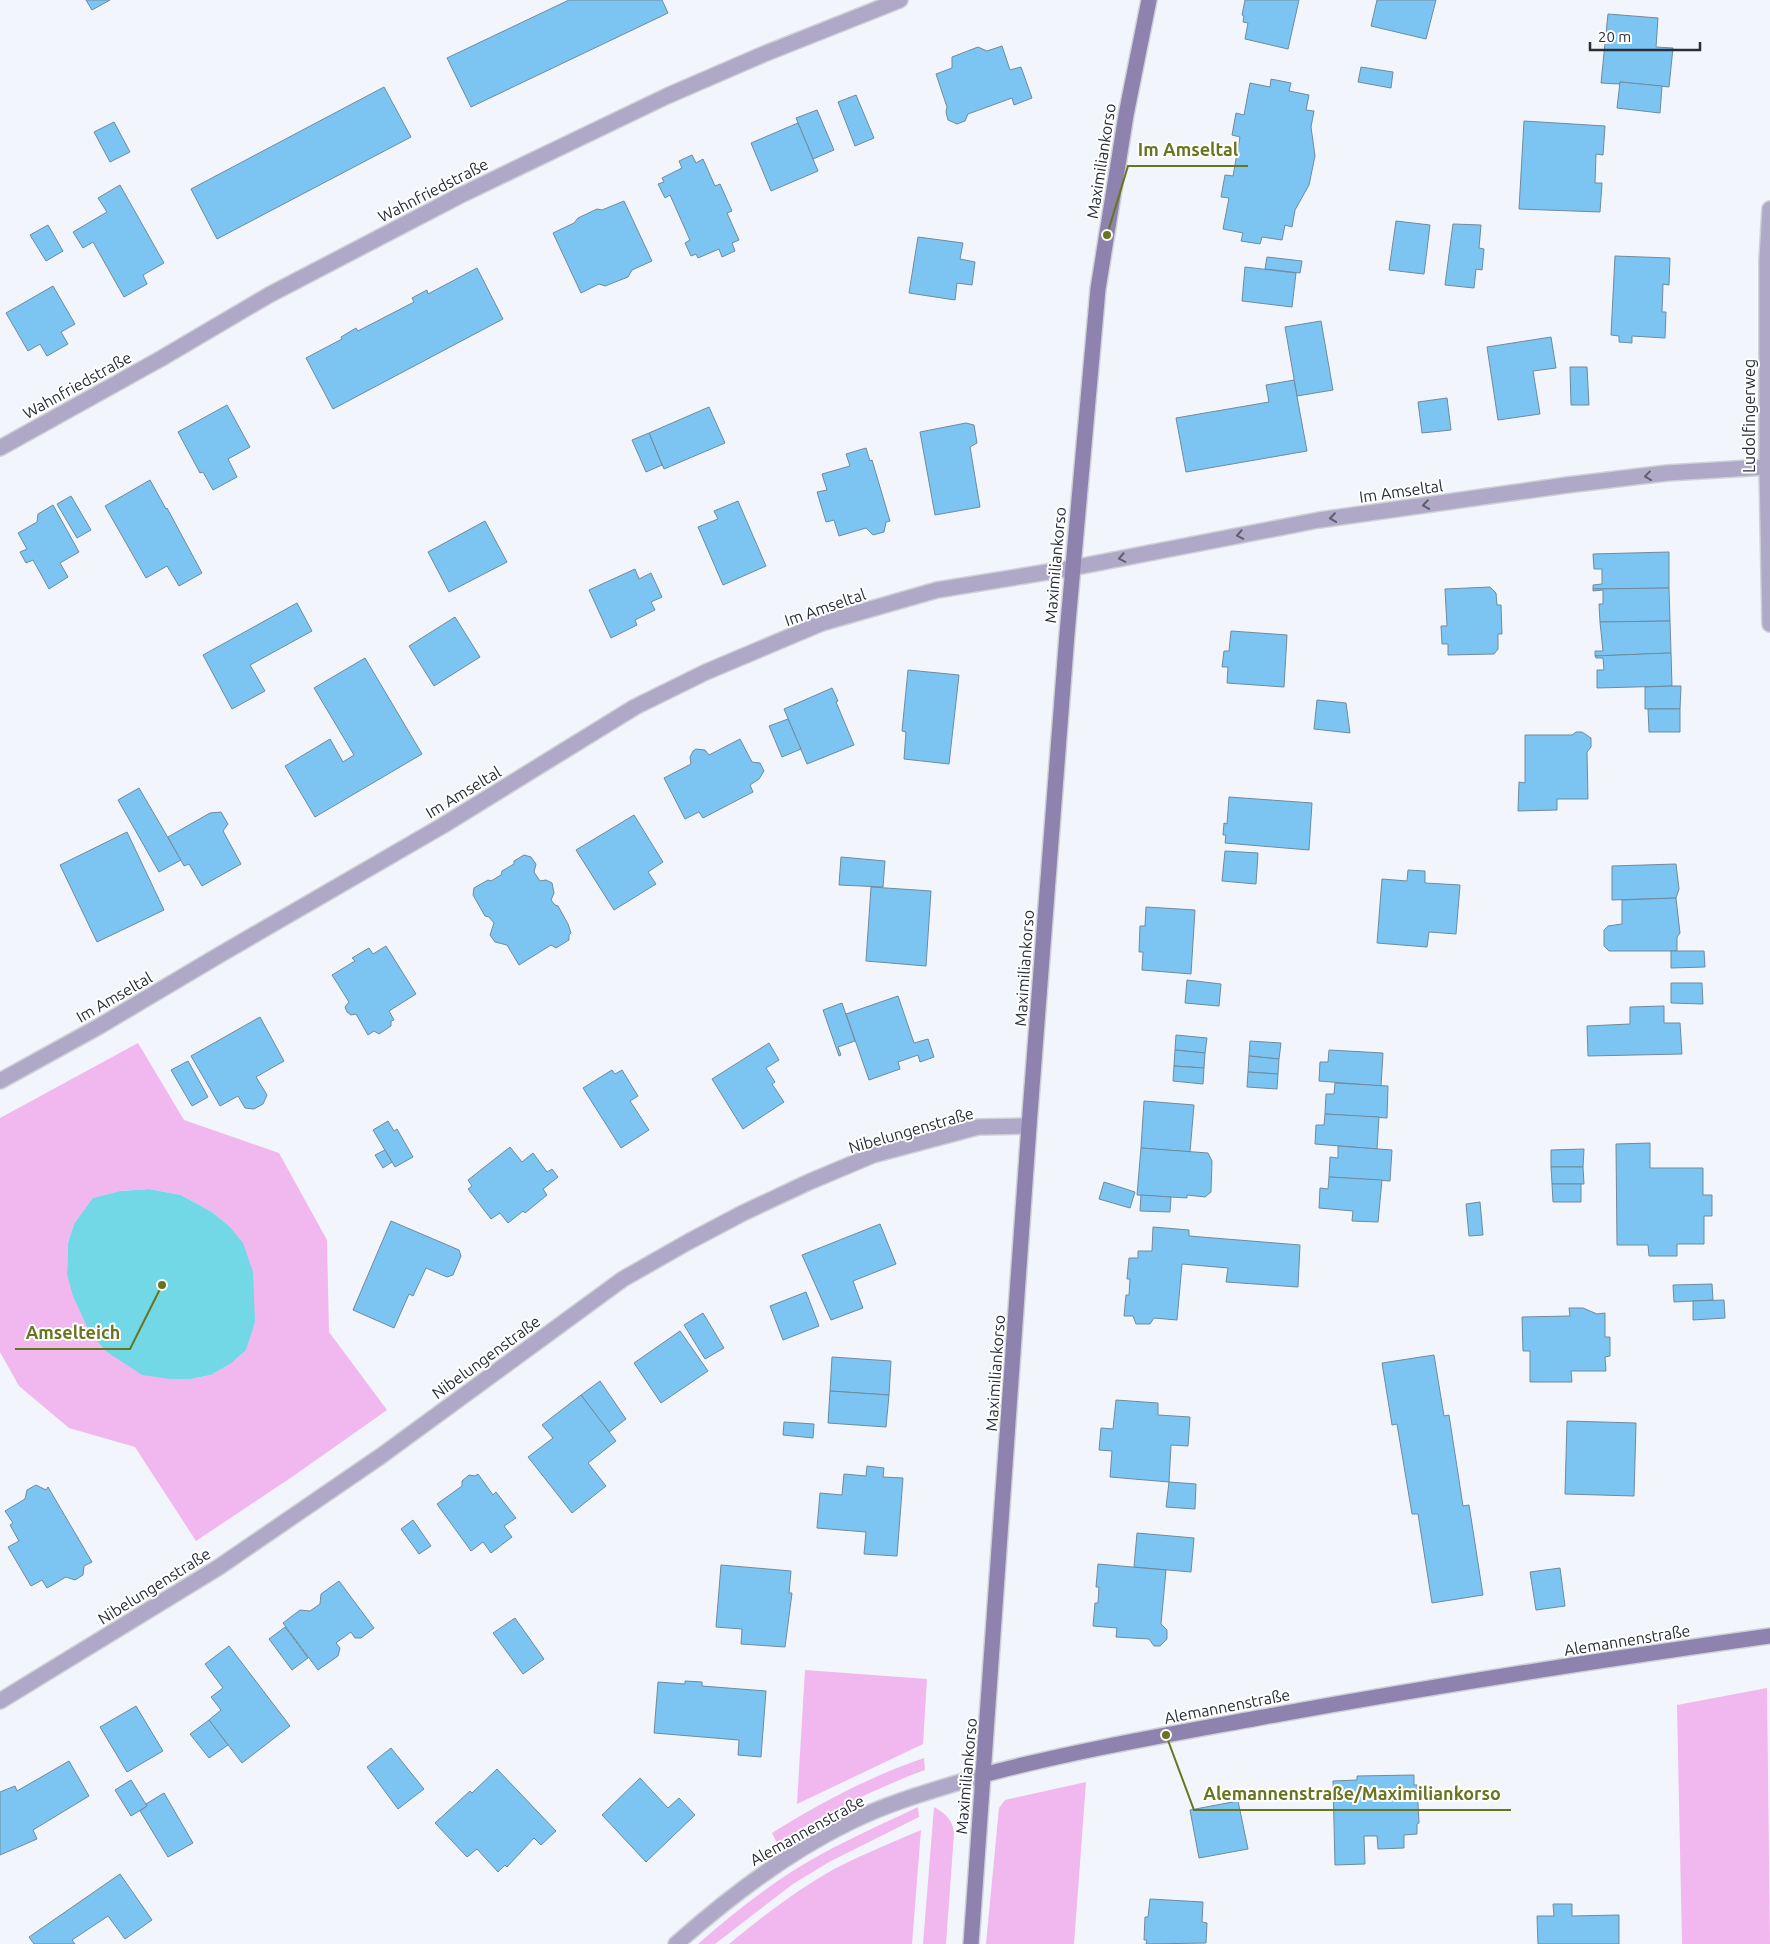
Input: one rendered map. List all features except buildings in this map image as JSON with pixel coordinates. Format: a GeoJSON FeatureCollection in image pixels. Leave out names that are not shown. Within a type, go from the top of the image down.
{"type":"FeatureCollection","features":[{"type":"Feature","properties":{"kind":"street","name":"Wahnfriedstraße"},"geometry":{"type":"LineString","coordinates":[[0,448],[162,358],[269,295],[459,196],[667,96],[764,54],[900,0]]}},
{"type":"Feature","properties":{"kind":"street","name":"Maximiliankorso"},"geometry":{"type":"LineString","coordinates":[[971,1944],[989,1712],[1029,1126],[1072,568],[1098,289],[1126,114],[1149,0]]}},
{"type":"Feature","properties":{"kind":"street","name":"Ludolfingerweg"},"geometry":{"type":"LineString","coordinates":[[1770,209],[1767,260],[1767,468],[1770,624]]}},
{"type":"Feature","properties":{"kind":"street","name":"Im Amseltal"},"geometry":{"type":"LineString","coordinates":[[0,1080],[98,1028],[433,831],[635,707],[706,672],[822,623],[937,590],[1072,568],[1311,522],[1658,474],[1767,468]]}},
{"type":"Feature","properties":{"kind":"street","name":"Nibelungenstraße"},"geometry":{"type":"LineString","coordinates":[[0,1701],[219,1566],[381,1456],[624,1279],[688,1242],[784,1193],[873,1155],[978,1127],[1029,1126]]}},
{"type":"Feature","properties":{"kind":"street","name":"Alemannenstraße"},"geometry":{"type":"LineString","coordinates":[[676,1944],[714,1910],[753,1880],[850,1822],[904,1799],[983,1775],[1024,1764],[1112,1746],[1384,1694],[1770,1636]]}},
{"type":"Feature","properties":{"kind":"shaded area"},"geometry":{"type":"Polygon","coordinates":[[[138,1043],[184,1120],[279,1153],[327,1240],[329,1332],[387,1410],[292,1477],[196,1541],[135,1447],[69,1428],[19,1386],[0,1352],[0,1118],[138,1043]],[[149,1189],[121,1191],[74,1224],[68,1243],[67,1274],[191,1379],[211,1375],[230,1364],[229,1226],[212,1212],[181,1195],[149,1189]]]}},
{"type":"Feature","properties":{"kind":"shaded area"},"geometry":{"type":"Polygon","coordinates":[[[805,1670],[927,1679],[923,1744],[797,1804],[805,1670]]]}},
{"type":"Feature","properties":{"kind":"shaded area"},"geometry":{"type":"Polygon","coordinates":[[[1767,1688],[1770,1944],[1682,1944],[1677,1705],[1767,1688]]]}},
{"type":"Feature","properties":{"kind":"shaded area"},"geometry":{"type":"Polygon","coordinates":[[[924,1758],[925,1770],[849,1803],[777,1843],[772,1833],[809,1811],[865,1782],[924,1758]]]}},
{"type":"Feature","properties":{"kind":"shaded area"},"geometry":{"type":"Polygon","coordinates":[[[1086,1782],[1074,1944],[986,1944],[999,1808],[1005,1800],[1086,1782]]]}},
{"type":"Feature","properties":{"kind":"shaded area"},"geometry":{"type":"Polygon","coordinates":[[[918,1807],[919,1817],[829,1862],[793,1884],[715,1944],[698,1944],[750,1901],[798,1868],[849,1840],[918,1807]]]}},
{"type":"Feature","properties":{"kind":"shaded area"},"geometry":{"type":"Polygon","coordinates":[[[934,1807],[948,1817],[954,1833],[946,1944],[923,1944],[934,1807]]]}},
{"type":"Feature","properties":{"kind":"shaded area"},"geometry":{"type":"Polygon","coordinates":[[[921,1830],[912,1944],[729,1944],[781,1903],[822,1876],[857,1858],[921,1830]]]}},
{"type":"Feature","properties":{"kind":"water"},"geometry":{"type":"Polygon","coordinates":[[[149,1189],[181,1195],[212,1212],[229,1226],[243,1243],[253,1272],[255,1322],[246,1350],[230,1364],[211,1375],[191,1379],[170,1379],[142,1375],[107,1352],[90,1333],[73,1296],[67,1274],[68,1243],[74,1224],[93,1198],[121,1191],[149,1189]]]}},
{"type":"Feature","properties":{"kind":"place","name":"Im Amseltal"},"geometry":{"type":"Point","coordinates":[1107,235]}},
{"type":"Feature","properties":{"kind":"place","name":"Amselteich"},"geometry":{"type":"Point","coordinates":[162,1285]}},
{"type":"Feature","properties":{"kind":"place","name":"Alemannenstraße/Maximiliankorso"},"geometry":{"type":"Point","coordinates":[1166,1735]}}]}
